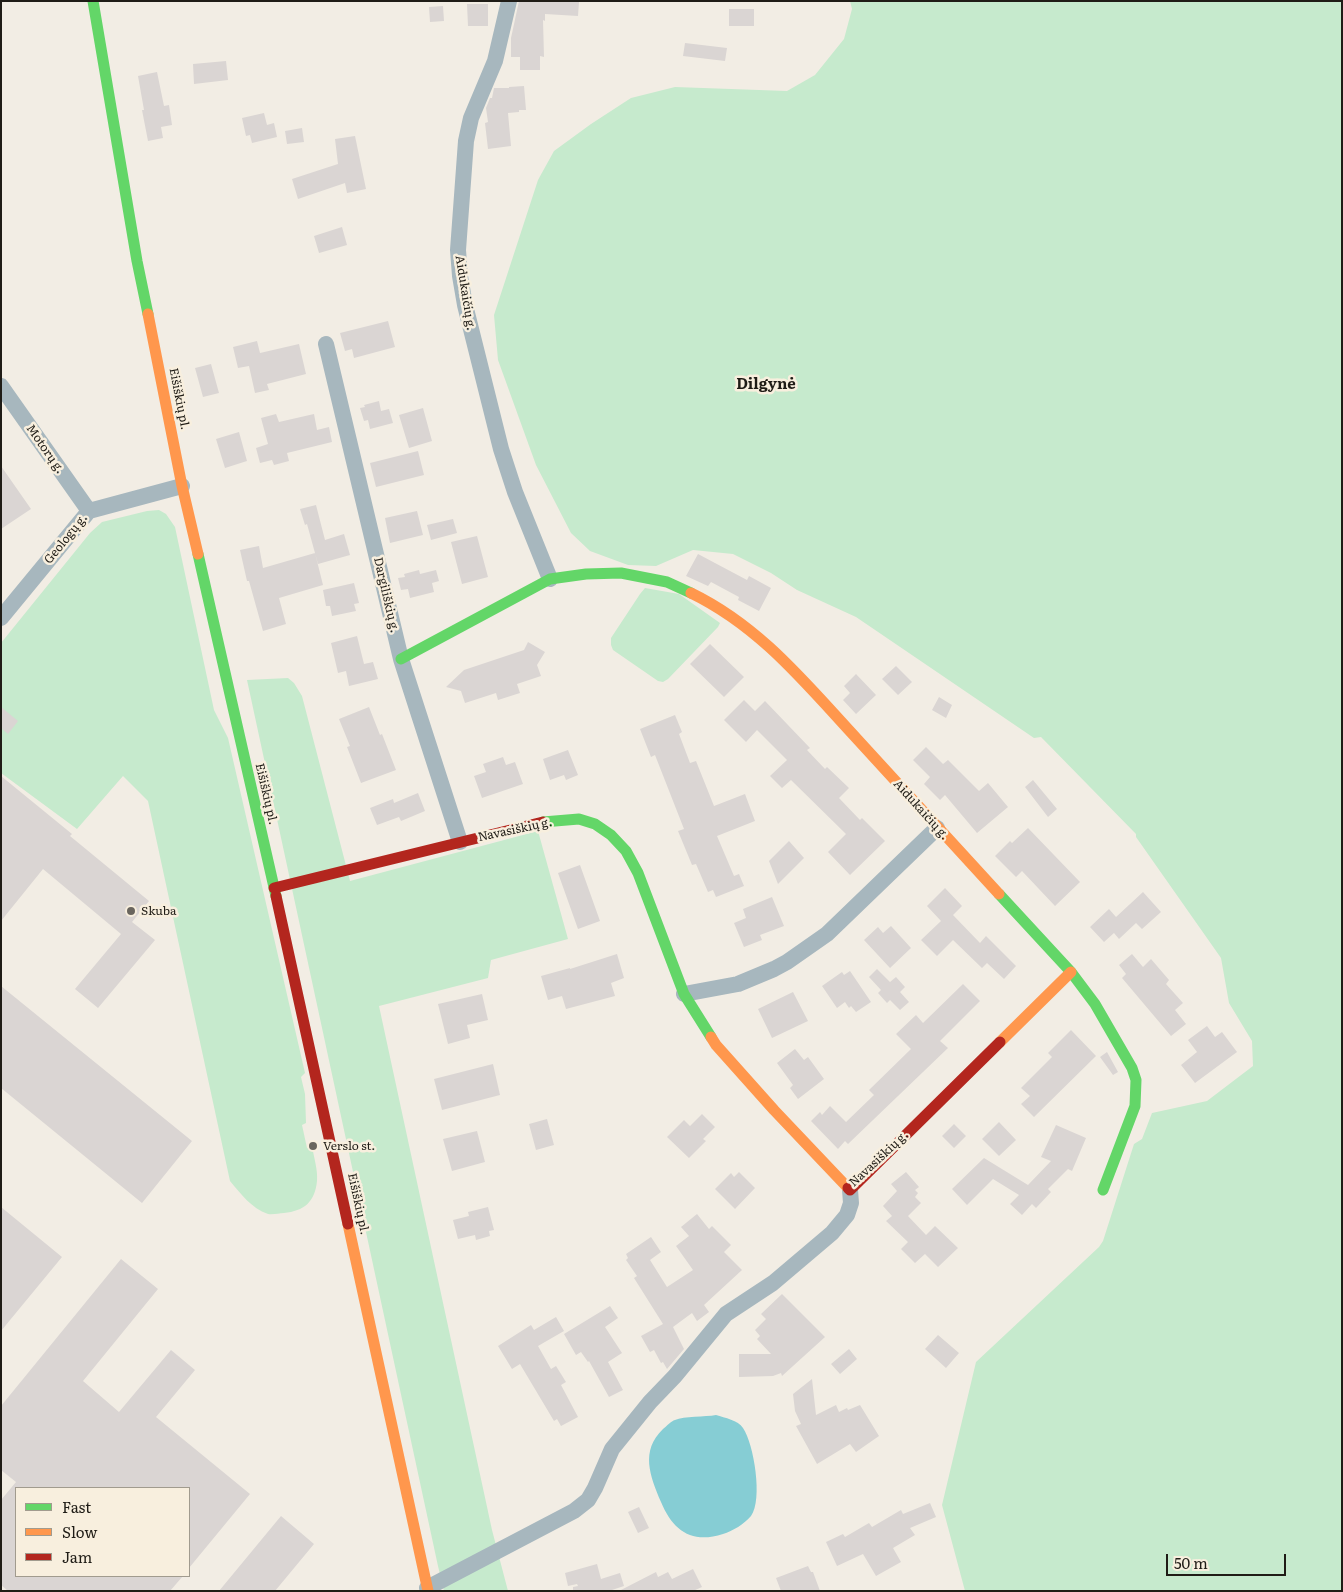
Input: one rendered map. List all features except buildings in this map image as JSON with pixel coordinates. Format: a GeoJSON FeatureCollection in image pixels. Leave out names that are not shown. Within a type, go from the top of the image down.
{"type":"FeatureCollection","features":[{"type":"Feature","properties":{"kind":"street","name":"Eišiškių pl."},"geometry":{"type":"LineString","coordinates":[[93,1],[137,260],[182,486],[274,888],[427,1590]]}},
{"type":"Feature","properties":{"kind":"street","name":"Aidukaičių g."},"geometry":{"type":"LineString","coordinates":[[509,1],[495,61],[471,118],[466,141],[458,250],[465,305],[501,449],[515,492],[550,580]]}},
{"type":"Feature","properties":{"kind":"street","name":"Dargiliškių g."},"geometry":{"type":"LineString","coordinates":[[326,344],[401,659],[460,842]]}},
{"type":"Feature","properties":{"kind":"street","name":"Motorų g."},"geometry":{"type":"LineString","coordinates":[[1,386],[89,511]]}},
{"type":"Feature","properties":{"kind":"street","name":"Geologų g."},"geometry":{"type":"LineString","coordinates":[[1,618],[89,511],[182,486]]}},
{"type":"Feature","properties":{"kind":"street","name":"Aidukaičių g."},"geometry":{"type":"LineString","coordinates":[[401,659],[550,580],[586,574],[621,573],[667,582],[716,606],[743,624],[784,660],[1071,972],[1095,1004],[1132,1068],[1136,1080],[1135,1106],[1103,1190]]}},
{"type":"Feature","properties":{"kind":"street","name":"Navasiškių g."},"geometry":{"type":"LineString","coordinates":[[274,888],[544,822],[579,819],[595,824],[611,835],[626,851],[638,873],[684,994],[716,1045],[850,1190],[1071,972]]}},
{"type":"Feature","properties":{"kind":"street"},"geometry":{"type":"LineString","coordinates":[[684,994],[738,984],[787,962],[827,934],[937,828]]}},
{"type":"Feature","properties":{"kind":"street"},"geometry":{"type":"LineString","coordinates":[[427,1590],[574,1511],[588,1500],[612,1449],[650,1402],[675,1376],[726,1314],[773,1283],[832,1233],[847,1216],[852,1203],[850,1190]]}},
{"type":"Feature","properties":{"kind":"green space"},"geometry":{"type":"Polygon","coordinates":[[[850,1],[1342,1],[1342,1591],[965,1591],[942,1505],[976,1362],[1099,1247],[1103,1241],[1134,1144],[1142,1139],[1152,1113],[1207,1101],[1253,1066],[1252,1041],[1229,1003],[1221,958],[1136,837],[1136,834],[1041,737],[1034,738],[856,617],[797,590],[771,573],[733,554],[693,550],[656,566],[628,565],[590,551],[571,533],[536,465],[498,360],[494,315],[538,180],[554,151],[631,98],[675,87],[787,91],[815,75],[844,39],[852,9],[850,1]]]}},
{"type":"Feature","properties":{"kind":"green space"},"geometry":{"type":"Polygon","coordinates":[[[159,510],[166,514],[175,527],[214,710],[228,738],[305,1073],[301,1077],[305,1094],[306,1123],[302,1125],[307,1148],[312,1146],[317,1181],[311,1200],[303,1208],[291,1212],[268,1214],[256,1208],[230,1181],[148,801],[123,776],[77,829],[1,773],[1,643],[90,533],[102,522],[159,510]]]}},
{"type":"Feature","properties":{"kind":"green space"},"geometry":{"type":"Polygon","coordinates":[[[645,588],[679,594],[720,623],[668,679],[663,682],[658,681],[613,650],[611,645],[611,638],[645,588]]]}},
{"type":"Feature","properties":{"kind":"green space"},"geometry":{"type":"Polygon","coordinates":[[[288,678],[294,683],[302,696],[350,881],[538,831],[568,939],[491,960],[488,978],[379,1006],[492,1530],[508,1591],[444,1591],[247,680],[288,678]]]}},
{"type":"Feature","properties":{"kind":"water"},"geometry":{"type":"Polygon","coordinates":[[[716,1415],[741,1425],[747,1436],[756,1472],[755,1508],[751,1516],[731,1531],[712,1537],[693,1536],[678,1528],[666,1512],[653,1483],[649,1455],[656,1437],[672,1421],[716,1415]]]}},
{"type":"Feature","properties":{"kind":"traffic: fast"},"geometry":{"type":"LineString","coordinates":[[93,1],[137,261],[148,314]]}},
{"type":"Feature","properties":{"kind":"traffic: fast"},"geometry":{"type":"LineString","coordinates":[[198,554],[276,896]]}},
{"type":"Feature","properties":{"kind":"traffic: fast"},"geometry":{"type":"LineString","coordinates":[[401,659],[550,579],[586,574],[621,573],[667,582],[691,593]]}},
{"type":"Feature","properties":{"kind":"traffic: fast"},"geometry":{"type":"LineString","coordinates":[[543,822],[579,819],[595,824],[611,835],[626,851],[638,873],[684,994],[711,1037]]}},
{"type":"Feature","properties":{"kind":"traffic: fast"},"geometry":{"type":"LineString","coordinates":[[999,894],[1071,972],[1095,1004],[1132,1068],[1136,1080],[1135,1106],[1103,1190]]}},
{"type":"Feature","properties":{"kind":"traffic: slow"},"geometry":{"type":"LineString","coordinates":[[148,314],[182,486],[198,554]]}},
{"type":"Feature","properties":{"kind":"traffic: slow"},"geometry":{"type":"LineString","coordinates":[[691,593],[739,622],[781,658],[820,698],[999,894]]}},
{"type":"Feature","properties":{"kind":"traffic: slow"},"geometry":{"type":"LineString","coordinates":[[1000,1042],[1071,972]]}},
{"type":"Feature","properties":{"kind":"traffic: slow"},"geometry":{"type":"LineString","coordinates":[[711,1037],[774,1110],[848,1188]]}},
{"type":"Feature","properties":{"kind":"traffic: slow"},"geometry":{"type":"LineString","coordinates":[[348,1224],[428,1591]]}},
{"type":"Feature","properties":{"kind":"traffic: jam"},"geometry":{"type":"LineString","coordinates":[[274,888],[543,822]]}},
{"type":"Feature","properties":{"kind":"traffic: jam"},"geometry":{"type":"LineString","coordinates":[[276,896],[348,1224]]}},
{"type":"Feature","properties":{"kind":"traffic: jam"},"geometry":{"type":"LineString","coordinates":[[848,1188],[850,1190],[1000,1042]]}},
{"type":"Feature","properties":{"kind":"place","name":"Skuba"},"geometry":{"type":"Point","coordinates":[131,911]}},
{"type":"Feature","properties":{"kind":"place","name":"Verslo st."},"geometry":{"type":"Point","coordinates":[313,1146]}},
{"type":"Feature","properties":{"kind":"district","name":"Dilgynė"},"geometry":{"type":"Point","coordinates":[766,385]}}]}
